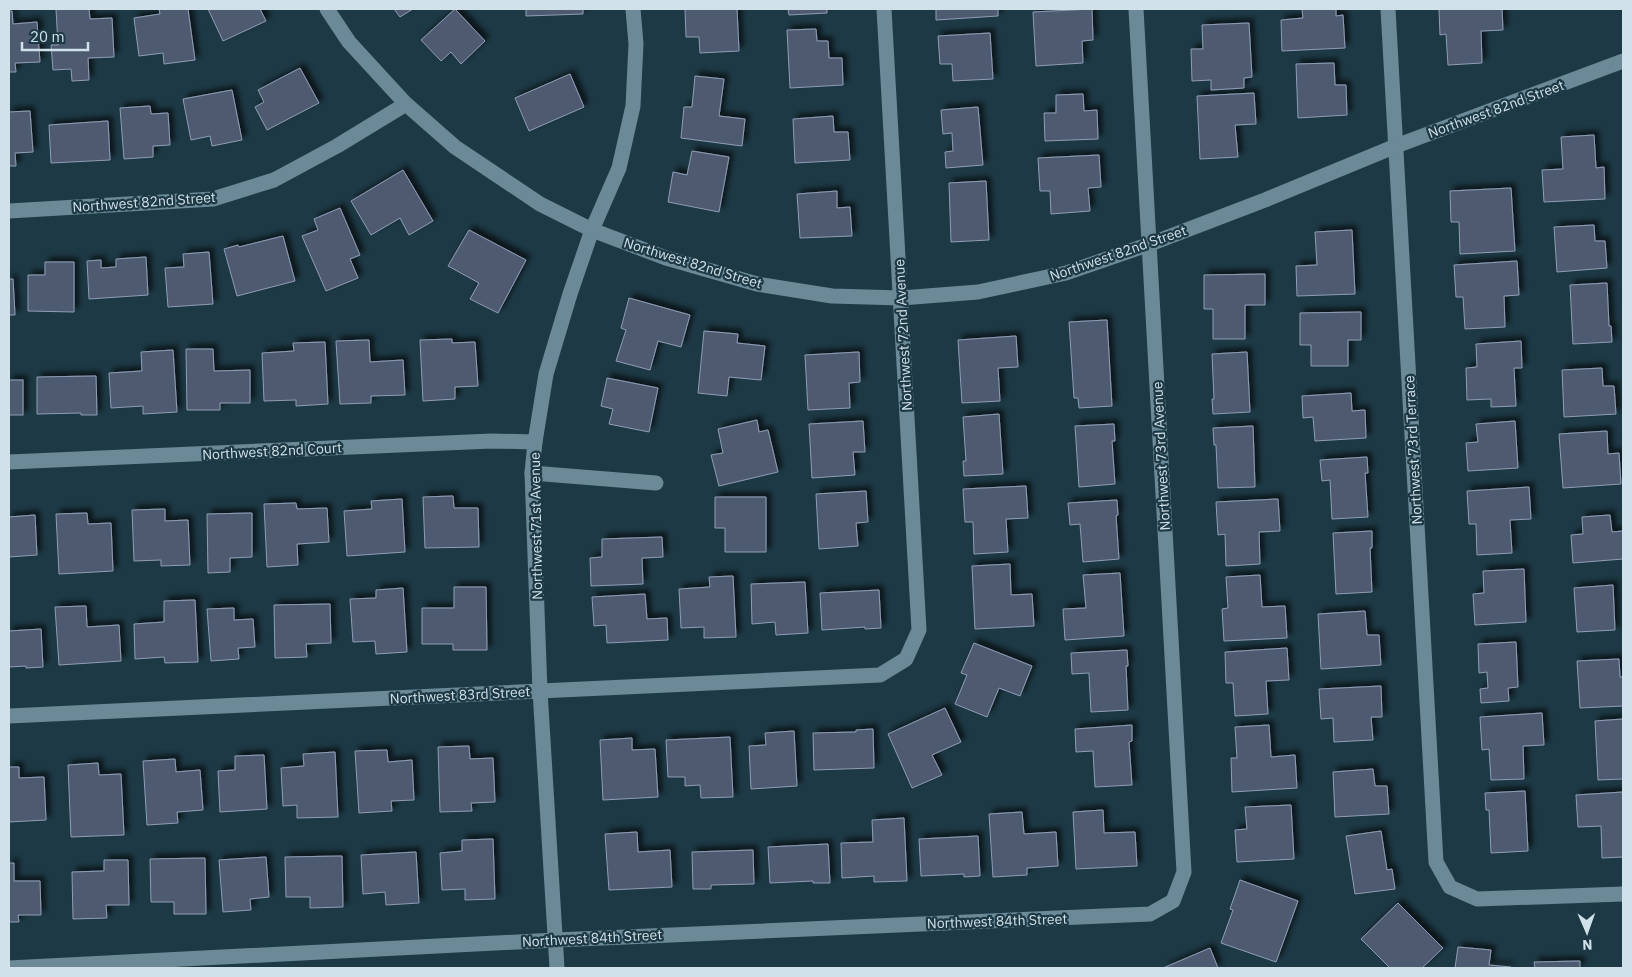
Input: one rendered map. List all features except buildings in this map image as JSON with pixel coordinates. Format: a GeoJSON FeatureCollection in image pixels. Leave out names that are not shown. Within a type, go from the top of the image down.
{"type":"FeatureCollection","features":[{"type":"Feature","properties":{"kind":"street","name":"Northwest 82nd Street"},"geometry":{"type":"LineString","coordinates":[[327,9],[349,42],[406,104],[456,147],[540,204],[592,230],[666,258],[757,284],[832,296],[900,298],[978,292],[1066,273],[1150,244],[1265,200],[1396,146],[1623,61]]}},
{"type":"Feature","properties":{"kind":"street","name":"Northwest 71st Avenue"},"geometry":{"type":"LineString","coordinates":[[557,968],[540,691],[532,473],[546,374],[592,230],[619,168],[633,106],[636,44],[633,9]]}},
{"type":"Feature","properties":{"kind":"street","name":"Northwest 72nd Avenue"},"geometry":{"type":"LineString","coordinates":[[884,9],[919,630],[906,659]]}},
{"type":"Feature","properties":{"kind":"street","name":"Northwest 73rd Avenue"},"geometry":{"type":"LineString","coordinates":[[1136,9],[1184,872],[1173,901]]}},
{"type":"Feature","properties":{"kind":"street","name":"Northwest 73rd Terrace"},"geometry":{"type":"LineString","coordinates":[[1388,9],[1436,862],[1450,887],[1477,899],[1623,894]]}},
{"type":"Feature","properties":{"kind":"street","name":"Northwest 82nd Street"},"geometry":{"type":"LineString","coordinates":[[9,211],[213,199],[274,180],[337,146],[406,104]]}},
{"type":"Feature","properties":{"kind":"street","name":"Northwest 82nd Court"},"geometry":{"type":"LineString","coordinates":[[9,462],[492,441],[535,442]]}},
{"type":"Feature","properties":{"kind":"street"},"geometry":{"type":"LineString","coordinates":[[532,473],[656,483]]}},
{"type":"Feature","properties":{"kind":"street","name":"Northwest 83rd Street"},"geometry":{"type":"LineString","coordinates":[[9,716],[880,675],[906,659]]}},
{"type":"Feature","properties":{"kind":"street","name":"Northwest 84th Street"},"geometry":{"type":"LineString","coordinates":[[9,968],[556,940],[1150,914],[1173,901]]}}]}
